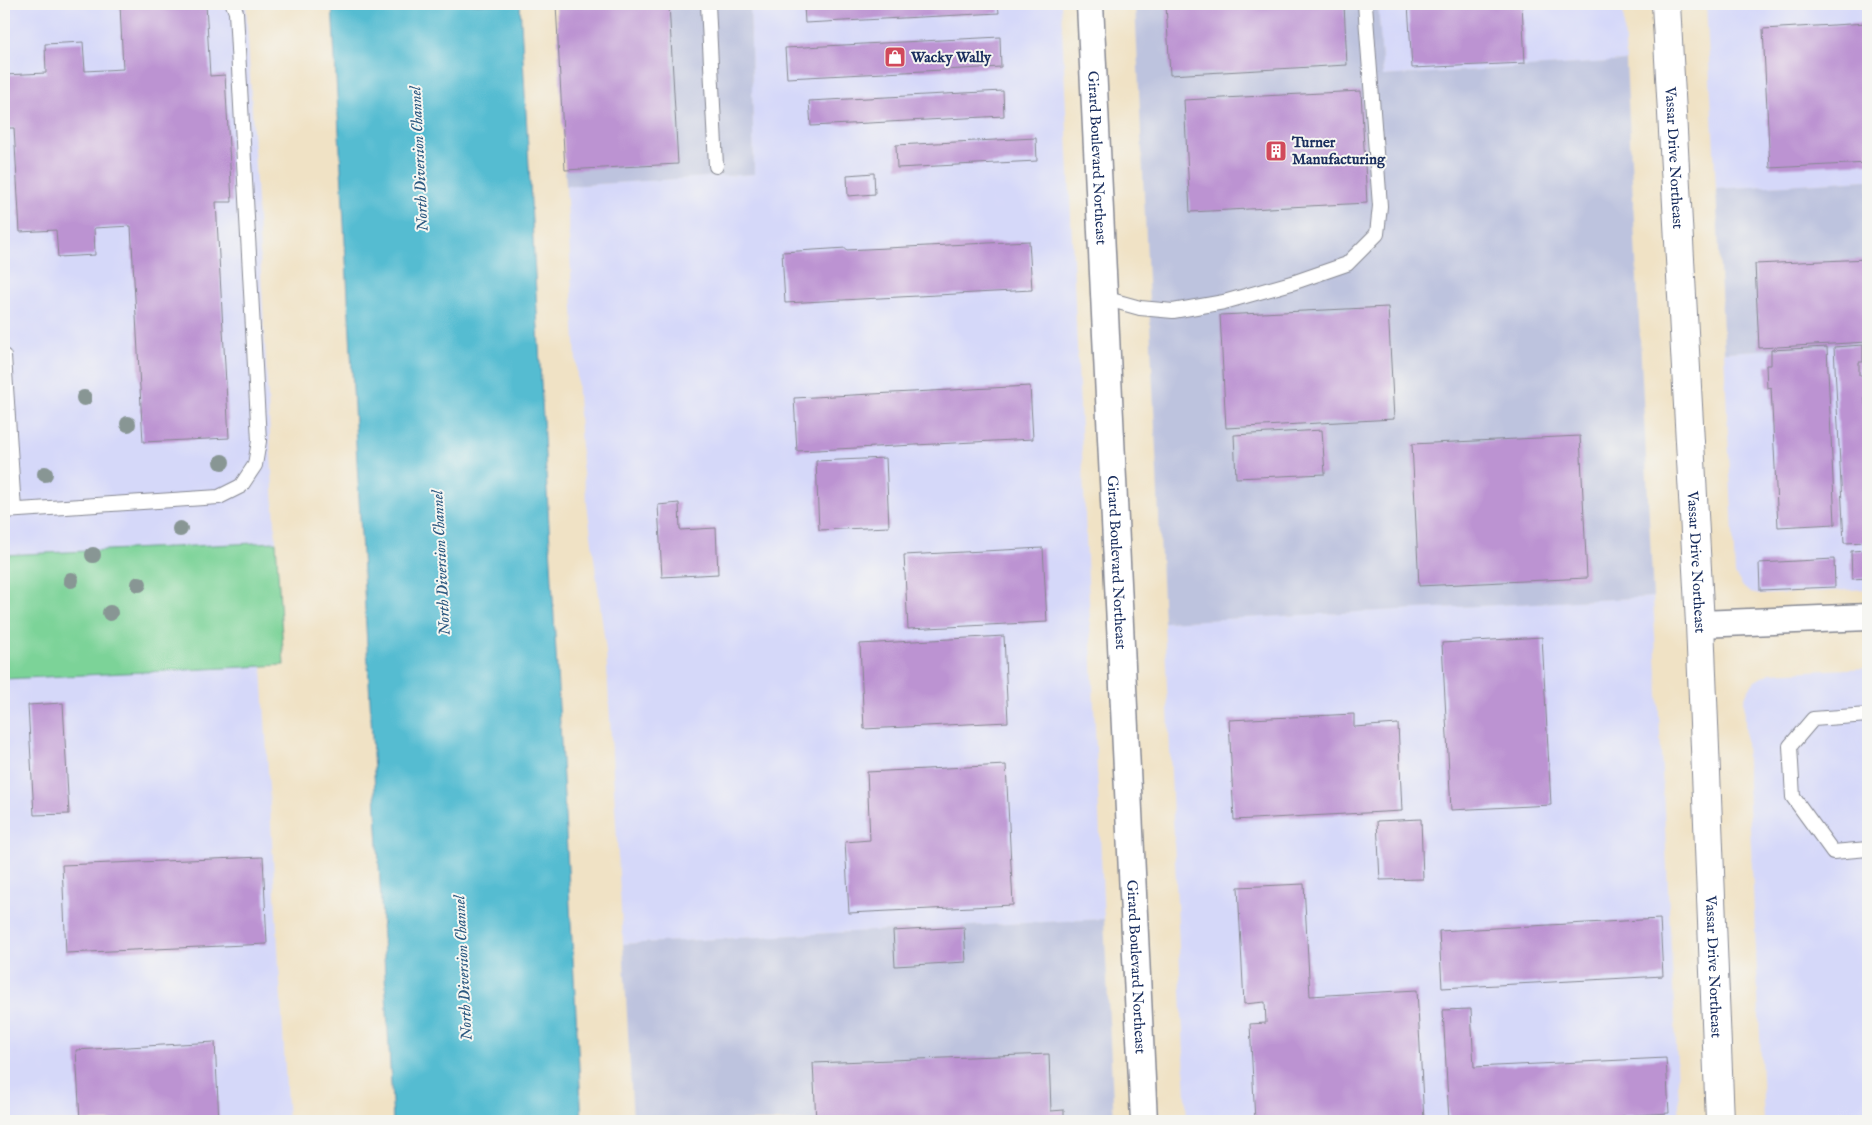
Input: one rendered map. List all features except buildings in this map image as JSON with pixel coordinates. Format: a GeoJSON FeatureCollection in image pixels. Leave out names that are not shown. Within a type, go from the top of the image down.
{"type":"FeatureCollection","features":[{"type":"Feature","properties":{"kind":"street","name":"Girard Boulevard Northeast"},"geometry":{"type":"LineString","coordinates":[[1090,4],[1144,1121]]}},
{"type":"Feature","properties":{"kind":"street","name":"Vassar Drive Northeast"},"geometry":{"type":"LineString","coordinates":[[1666,4],[1700,624],[1720,1121]]}},
{"type":"Feature","properties":{"kind":"street"},"geometry":{"type":"LineString","coordinates":[[1700,624],[1868,617]]}},
{"type":"Feature","properties":{"kind":"lane"},"geometry":{"type":"LineString","coordinates":[[4,356],[9,511],[219,497],[241,486],[255,466],[259,441],[236,12],[233,4]]}},
{"type":"Feature","properties":{"kind":"lane"},"geometry":{"type":"LineString","coordinates":[[708,4],[716,166]]}},
{"type":"Feature","properties":{"kind":"lane"},"geometry":{"type":"LineString","coordinates":[[1104,298],[1140,308],[1172,311],[1224,302],[1295,282],[1347,264],[1377,234],[1380,206],[1364,4]]}},
{"type":"Feature","properties":{"kind":"lane"},"geometry":{"type":"LineString","coordinates":[[1868,715],[1813,719],[1790,746],[1793,797],[1833,852],[1868,848]]}},
{"type":"Feature","properties":{"kind":"shaded area"},"geometry":{"type":"Polygon","coordinates":[[[4,4],[246,4],[276,542],[4,555],[4,4]]]}},
{"type":"Feature","properties":{"kind":"shaded area"},"geometry":{"type":"Polygon","coordinates":[[[556,4],[750,4],[754,174],[566,186],[556,4]]]}},
{"type":"Feature","properties":{"kind":"shaded area"},"geometry":{"type":"Polygon","coordinates":[[[750,4],[1061,4],[1104,919],[623,944],[606,651],[582,465],[566,186],[754,174],[750,4]]]}},
{"type":"Feature","properties":{"kind":"shaded area"},"geometry":{"type":"Polygon","coordinates":[[[1135,4],[1378,4],[1383,76],[1626,61],[1653,597],[1164,622],[1135,4]]]}},
{"type":"Feature","properties":{"kind":"shaded area"},"geometry":{"type":"Polygon","coordinates":[[[1378,4],[1623,4],[1626,61],[1383,76],[1378,4]]]}},
{"type":"Feature","properties":{"kind":"shaded area"},"geometry":{"type":"Polygon","coordinates":[[[1706,4],[1868,4],[1868,180],[1716,189],[1706,4]]]}},
{"type":"Feature","properties":{"kind":"shaded area"},"geometry":{"type":"Polygon","coordinates":[[[1868,180],[1868,344],[1724,352],[1716,189],[1868,180]]]}},
{"type":"Feature","properties":{"kind":"shaded area"},"geometry":{"type":"Polygon","coordinates":[[[1868,344],[1868,589],[1760,595],[1750,593],[1743,587],[1735,574],[1724,352],[1868,344]]]}},
{"type":"Feature","properties":{"kind":"shaded area"},"geometry":{"type":"Polygon","coordinates":[[[1653,597],[1680,1121],[1187,1121],[1164,622],[1653,597]]]}},
{"type":"Feature","properties":{"kind":"shaded area"},"geometry":{"type":"Polygon","coordinates":[[[262,666],[288,1121],[11,1121],[4,1009],[4,679],[262,666]]]}},
{"type":"Feature","properties":{"kind":"shaded area"},"geometry":{"type":"Polygon","coordinates":[[[1868,668],[1868,1121],[1764,1121],[1744,700],[1748,690],[1755,681],[1769,673],[1868,668]]]}},
{"type":"Feature","properties":{"kind":"shaded area"},"geometry":{"type":"Polygon","coordinates":[[[1104,919],[1114,1121],[633,1121],[623,944],[1104,919]]]}},
{"type":"Feature","properties":{"kind":"green space"},"geometry":{"type":"Polygon","coordinates":[[[276,542],[284,665],[4,679],[4,555],[276,542]]]}},
{"type":"Feature","properties":{"kind":"water","name":"North Diversion Channel"},"geometry":{"type":"Polygon","coordinates":[[[332,4],[520,4],[582,1121],[393,1121],[332,4]]]}},
{"type":"Feature","properties":{"kind":"place","name":"Wacky Wally"},"geometry":{"type":"Point","coordinates":[895,57]}},
{"type":"Feature","properties":{"kind":"place","name":"Turner Manufacturing"},"geometry":{"type":"Point","coordinates":[1276,151]}}]}
